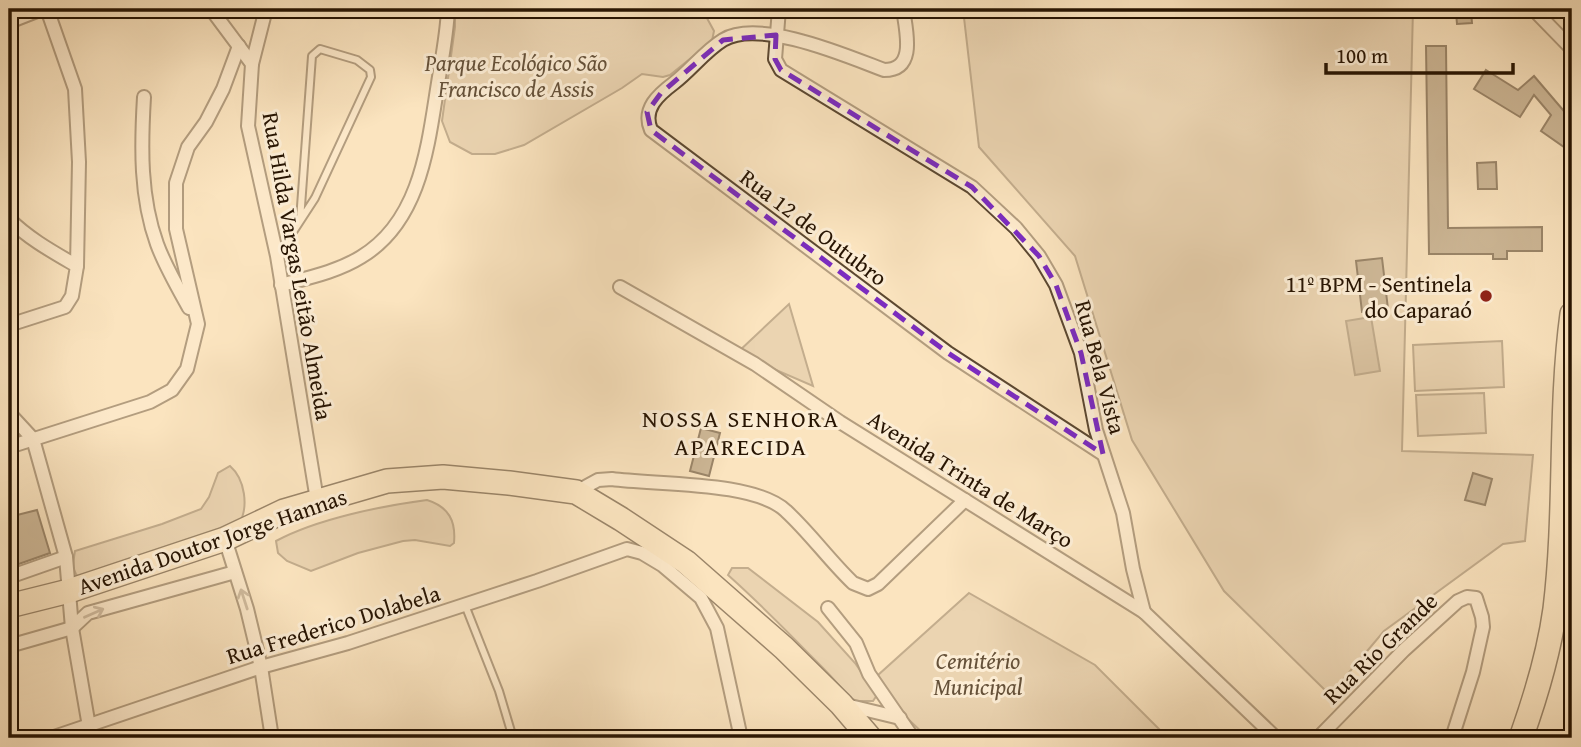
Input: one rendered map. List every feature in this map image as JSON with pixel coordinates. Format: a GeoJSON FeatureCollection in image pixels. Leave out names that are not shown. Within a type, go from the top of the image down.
{"type":"FeatureCollection","features":[{"type":"Feature","properties":{"kind":"highway"},"geometry":{"type":"LineString","coordinates":[[1521,738],[1542,671],[1555,611],[1565,451],[1564,392],[1572,314]]}},
{"type":"Feature","properties":{"kind":"highway","name":"Avenida Doutor Jorge Hannas"},"geometry":{"type":"LineString","coordinates":[[9,606],[69,591],[225,539],[284,511],[387,481],[443,477],[576,492],[686,562],[784,648],[841,704],[870,738]]}},
{"type":"Feature","properties":{"kind":"street"},"geometry":{"type":"LineString","coordinates":[[9,22],[42,9]]}},
{"type":"Feature","properties":{"kind":"street"},"geometry":{"type":"LineString","coordinates":[[9,325],[70,303],[77,267],[79,173],[75,89],[47,9]]}},
{"type":"Feature","properties":{"kind":"street"},"geometry":{"type":"LineString","coordinates":[[211,9],[252,64]]}},
{"type":"Feature","properties":{"kind":"street","name":"Rua Hilda Vargas Leitão Almeida"},"geometry":{"type":"LineString","coordinates":[[266,9],[252,64],[248,126],[277,256],[317,500]]}},
{"type":"Feature","properties":{"kind":"street"},"geometry":{"type":"LineString","coordinates":[[281,285],[327,272],[361,258],[380,242],[401,217],[414,194],[424,164],[448,9]]}},
{"type":"Feature","properties":{"kind":"street"},"geometry":{"type":"LineString","coordinates":[[776,35],[779,9]]}},
{"type":"Feature","properties":{"kind":"street","name":"Rua 12 de Outubro"},"geometry":{"type":"LineString","coordinates":[[903,9],[908,53],[901,65],[893,70],[884,70],[821,47],[776,35],[733,36],[723,40],[661,93],[648,112],[647,121],[651,130],[948,353],[1103,454]]}},
{"type":"Feature","properties":{"kind":"street"},"geometry":{"type":"LineString","coordinates":[[1533,9],[1572,49]]}},
{"type":"Feature","properties":{"kind":"street","name":"Rua Bela Vista"},"geometry":{"type":"LineString","coordinates":[[776,35],[775,59],[781,70],[972,187],[1016,228],[1039,256],[1056,285],[1073,328],[1103,454],[1123,513],[1144,612]]}},
{"type":"Feature","properties":{"kind":"street"},"geometry":{"type":"LineString","coordinates":[[9,447],[150,402],[172,390],[187,369],[198,324],[176,229],[176,183],[188,147],[223,89],[239,46]]}},
{"type":"Feature","properties":{"kind":"street"},"geometry":{"type":"LineString","coordinates":[[144,97],[142,170],[149,215],[157,245],[198,324]]}},
{"type":"Feature","properties":{"kind":"street"},"geometry":{"type":"LineString","coordinates":[[9,219],[32,240],[77,267]]}},
{"type":"Feature","properties":{"kind":"street","name":"Avenida Trinta de Março"},"geometry":{"type":"LineString","coordinates":[[620,287],[755,364],[840,422],[1144,612],[1276,738]]}},
{"type":"Feature","properties":{"kind":"street"},"geometry":{"type":"LineString","coordinates":[[9,413],[33,439],[66,557],[72,628],[89,732]]}},
{"type":"Feature","properties":{"kind":"street"},"geometry":{"type":"LineString","coordinates":[[576,492],[598,480],[612,479],[731,489],[763,497],[785,509],[845,575],[861,588],[868,589],[878,584],[965,500]]}},
{"type":"Feature","properties":{"kind":"street"},"geometry":{"type":"LineString","coordinates":[[225,539],[247,609],[261,667],[272,738]]}},
{"type":"Feature","properties":{"kind":"street","name":"Rua Frederico Dolabela"},"geometry":{"type":"LineString","coordinates":[[51,738],[89,732],[261,667],[348,642],[627,549],[642,553],[662,565],[701,598],[717,628],[741,738]]}},
{"type":"Feature","properties":{"kind":"street"},"geometry":{"type":"LineString","coordinates":[[9,577],[66,557]]}},
{"type":"Feature","properties":{"kind":"street"},"geometry":{"type":"LineString","coordinates":[[9,646],[72,628],[88,613],[235,572]]}},
{"type":"Feature","properties":{"kind":"street","name":"Rua Rio Grande"},"geometry":{"type":"LineString","coordinates":[[1318,738],[1404,649],[1449,609],[1467,597],[1476,598],[1483,627],[1452,738]]}},
{"type":"Feature","properties":{"kind":"street"},"geometry":{"type":"LineString","coordinates":[[828,608],[856,643],[869,674],[913,738]]}},
{"type":"Feature","properties":{"kind":"street"},"geometry":{"type":"LineString","coordinates":[[841,704],[900,718]]}},
{"type":"Feature","properties":{"kind":"lane"},"geometry":{"type":"LineString","coordinates":[[277,256],[315,198],[371,78],[370,69],[357,60],[320,49],[312,56],[300,220]]}},
{"type":"Feature","properties":{"kind":"lane"},"geometry":{"type":"LineString","coordinates":[[465,604],[499,691],[513,738]]}},
{"type":"Feature","properties":{"kind":"highlighted area"},"geometry":{"type":"Polygon","coordinates":[[[776,35],[775,59],[781,70],[972,187],[1039,256],[1056,285],[1081,353],[1103,454],[948,353],[651,130],[647,112],[661,93],[723,40],[776,35]]]}},
{"type":"Feature","properties":{"kind":"green space","name":"Parque Ecológico São Francisco de Assis"},"geometry":{"type":"Polygon","coordinates":[[[455,9],[702,9],[714,31],[712,41],[670,75],[663,77],[642,74],[524,145],[495,154],[472,154],[450,142],[442,121],[455,9]]]}},
{"type":"Feature","properties":{"kind":"green space"},"geometry":{"type":"Polygon","coordinates":[[[963,9],[1413,9],[1402,451],[1533,455],[1525,541],[1503,544],[1384,631],[1330,695],[1224,591],[1132,440],[1075,256],[979,147],[963,9]]]}},
{"type":"Feature","properties":{"kind":"green space"},"geometry":{"type":"Polygon","coordinates":[[[789,304],[813,386],[737,353],[789,304]]]}},
{"type":"Feature","properties":{"kind":"green space"},"geometry":{"type":"Polygon","coordinates":[[[1502,341],[1504,387],[1415,391],[1413,345],[1502,341]]]}},
{"type":"Feature","properties":{"kind":"green space"},"geometry":{"type":"Polygon","coordinates":[[[1484,393],[1486,433],[1418,436],[1416,395],[1484,393]]]}},
{"type":"Feature","properties":{"kind":"green space"},"geometry":{"type":"Polygon","coordinates":[[[230,466],[239,478],[244,494],[244,510],[239,524],[81,580],[78,577],[73,567],[75,551],[201,509],[209,497],[218,473],[230,466]]]}},
{"type":"Feature","properties":{"kind":"green space"},"geometry":{"type":"Polygon","coordinates":[[[427,500],[446,511],[452,522],[454,543],[450,546],[415,540],[403,541],[358,553],[311,571],[287,561],[278,553],[276,541],[310,526],[370,510],[427,500]]]}},
{"type":"Feature","properties":{"kind":"green space"},"geometry":{"type":"Polygon","coordinates":[[[732,568],[748,568],[818,622],[855,663],[877,695],[873,701],[851,701],[827,672],[728,575],[732,568]]]}},
{"type":"Feature","properties":{"kind":"green space","name":"Cemitério Municipal"},"geometry":{"type":"Polygon","coordinates":[[[969,593],[1095,665],[1168,738],[928,738],[907,718],[877,676],[969,593]]]}},
{"type":"Feature","properties":{"kind":"shaded area"},"geometry":{"type":"Polygon","coordinates":[[[1371,317],[1380,371],[1355,375],[1346,321],[1371,317]]]}},
{"type":"Feature","properties":{"kind":"building"},"geometry":{"type":"Polygon","coordinates":[[[1471,11],[1472,23],[1457,24],[1456,12],[1471,11]]]}},
{"type":"Feature","properties":{"kind":"building"},"geometry":{"type":"Polygon","coordinates":[[[1426,46],[1446,46],[1448,228],[1542,227],[1542,251],[1507,251],[1507,259],[1493,259],[1493,254],[1429,254],[1426,46]]]}},
{"type":"Feature","properties":{"kind":"building"},"geometry":{"type":"Polygon","coordinates":[[[1486,70],[1518,90],[1534,76],[1563,110],[1565,107],[1572,111],[1572,135],[1564,147],[1541,131],[1551,115],[1534,95],[1520,117],[1474,89],[1486,70]]]}},
{"type":"Feature","properties":{"kind":"building"},"geometry":{"type":"Polygon","coordinates":[[[1496,162],[1497,189],[1478,189],[1477,163],[1496,162]]]}},
{"type":"Feature","properties":{"kind":"building"},"geometry":{"type":"Polygon","coordinates":[[[1382,258],[1388,309],[1362,312],[1356,261],[1382,258]]]}},
{"type":"Feature","properties":{"kind":"building"},"geometry":{"type":"Polygon","coordinates":[[[701,428],[720,433],[709,476],[690,471],[701,428]]]}},
{"type":"Feature","properties":{"kind":"building"},"geometry":{"type":"Polygon","coordinates":[[[1473,473],[1492,479],[1485,505],[1465,500],[1473,473]]]}},
{"type":"Feature","properties":{"kind":"building"},"geometry":{"type":"Polygon","coordinates":[[[37,510],[50,553],[16,565],[9,542],[9,517],[37,510]]]}},
{"type":"Feature","properties":{"kind":"place","name":"11º BPM - Sentinela do Caparaó"},"geometry":{"type":"Point","coordinates":[1486,296]}},
{"type":"Feature","properties":{"kind":"district","name":"NOSSA SENHORA APARECIDA"},"geometry":{"type":"Point","coordinates":[741,432]}}]}
